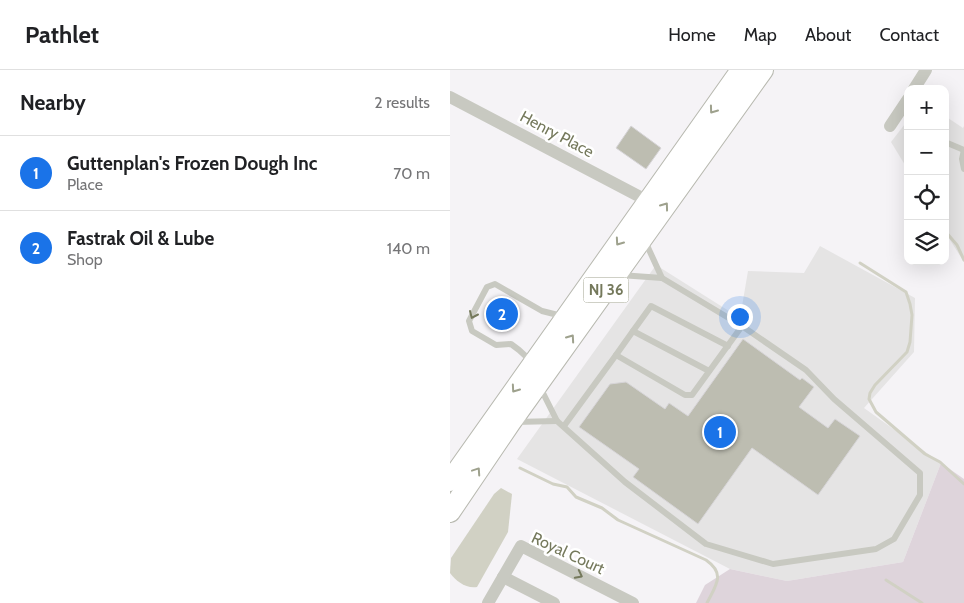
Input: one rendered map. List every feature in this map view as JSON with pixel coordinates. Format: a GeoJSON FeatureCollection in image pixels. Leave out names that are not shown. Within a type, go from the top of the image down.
{"type":"FeatureCollection","features":[{"type":"Feature","properties":{"kind":"highway","name":"NJ 36"},"geometry":{"type":"LineString","coordinates":[[450,481],[741,70]]}},
{"type":"Feature","properties":{"kind":"highway","name":"NJ 36"},"geometry":{"type":"LineString","coordinates":[[450,512],[511,422],[764,70]]}},
{"type":"Feature","properties":{"kind":"street"},"geometry":{"type":"LineString","coordinates":[[917,85],[926,70]]}},
{"type":"Feature","properties":{"kind":"street","name":"Henry Place"},"geometry":{"type":"LineString","coordinates":[[450,96],[648,201]]}},
{"type":"Feature","properties":{"kind":"street"},"geometry":{"type":"LineString","coordinates":[[890,126],[904,115]]}},
{"type":"Feature","properties":{"kind":"street","name":"Royal Court"},"geometry":{"type":"LineString","coordinates":[[488,603],[521,546],[633,603]]}},
{"type":"Feature","properties":{"kind":"street"},"geometry":{"type":"LineString","coordinates":[[503,577],[554,603]]}},
{"type":"Feature","properties":{"kind":"lane"},"geometry":{"type":"LineString","coordinates":[[949,144],[964,150],[962,160],[964,169]]}},
{"type":"Feature","properties":{"kind":"lane"},"geometry":{"type":"LineString","coordinates":[[643,237],[662,278]]}},
{"type":"Feature","properties":{"kind":"lane"},"geometry":{"type":"LineString","coordinates":[[538,384],[557,421],[624,482],[706,544],[773,564],[876,549],[894,539],[920,495],[920,473],[834,398],[806,370],[742,326],[662,278],[616,275]]}},
{"type":"Feature","properties":{"kind":"lane"},"geometry":{"type":"LineString","coordinates":[[533,363],[511,344],[496,344],[472,332],[469,321],[487,287],[496,284],[542,311],[566,317]]}},
{"type":"Feature","properties":{"kind":"lane"},"geometry":{"type":"LineString","coordinates":[[564,426],[651,306],[728,346]]}},
{"type":"Feature","properties":{"kind":"lane"},"geometry":{"type":"LineString","coordinates":[[616,355],[685,395],[692,395],[742,326]]}},
{"type":"Feature","properties":{"kind":"lane"},"geometry":{"type":"LineString","coordinates":[[633,331],[709,371]]}},
{"type":"Feature","properties":{"kind":"lane"},"geometry":{"type":"LineString","coordinates":[[511,422],[557,421]]}},
{"type":"Feature","properties":{"kind":"shaded area"},"geometry":{"type":"Polygon","coordinates":[[[949,119],[963,128],[964,126],[964,262],[949,238],[949,119]]]}},
{"type":"Feature","properties":{"kind":"shaded area"},"geometry":{"type":"Polygon","coordinates":[[[904,125],[904,163],[891,142],[904,125]]]}},
{"type":"Feature","properties":{"kind":"shaded area"},"geometry":{"type":"Polygon","coordinates":[[[820,246],[915,298],[914,352],[864,408],[941,463],[903,562],[787,581],[730,569],[517,459],[656,265],[740,318],[748,271],[804,273],[820,246]]]}},
{"type":"Feature","properties":{"kind":"shaded area"},"geometry":{"type":"Polygon","coordinates":[[[941,463],[964,479],[964,603],[696,603],[705,585],[730,569],[787,581],[903,562],[941,463]]]}},
{"type":"Feature","properties":{"kind":"shaded area"},"geometry":{"type":"Polygon","coordinates":[[[501,488],[512,494],[508,532],[477,587],[465,586],[450,573],[451,558],[494,494],[501,488]]]}},
{"type":"Feature","properties":{"kind":"building"},"geometry":{"type":"Polygon","coordinates":[[[631,126],[661,148],[646,169],[616,148],[631,126]]]}},
{"type":"Feature","properties":{"kind":"building"},"geometry":{"type":"Polygon","coordinates":[[[743,339],[800,380],[802,378],[814,387],[799,407],[828,428],[835,419],[860,436],[818,495],[752,448],[698,524],[633,477],[639,469],[579,427],[610,384],[626,382],[665,409],[669,403],[688,416],[743,339]]]}},
{"type":"Feature","properties":{"kind":"waterway"},"geometry":{"type":"LineString","coordinates":[[949,236],[957,245],[964,260]]}},
{"type":"Feature","properties":{"kind":"waterway"},"geometry":{"type":"LineString","coordinates":[[860,263],[906,292],[912,315],[910,342],[907,352],[875,385],[869,399],[876,412],[925,454],[940,462],[964,484]]}},
{"type":"Feature","properties":{"kind":"waterway"},"geometry":{"type":"LineString","coordinates":[[520,468],[553,484],[567,487],[576,497],[602,508],[618,520],[706,560],[716,570],[717,575],[716,585],[707,603]]}},
{"type":"Feature","properties":{"kind":"waterway"},"geometry":{"type":"LineString","coordinates":[[886,580],[922,603]]}},
{"type":"Feature","properties":{"kind":"place","name":"Fastrak Oil & Lube"},"geometry":{"type":"Point","coordinates":[502,314]}},
{"type":"Feature","properties":{"kind":"place","name":"Guttenplan's Frozen Dough Inc"},"geometry":{"type":"Point","coordinates":[720,432]}}]}
